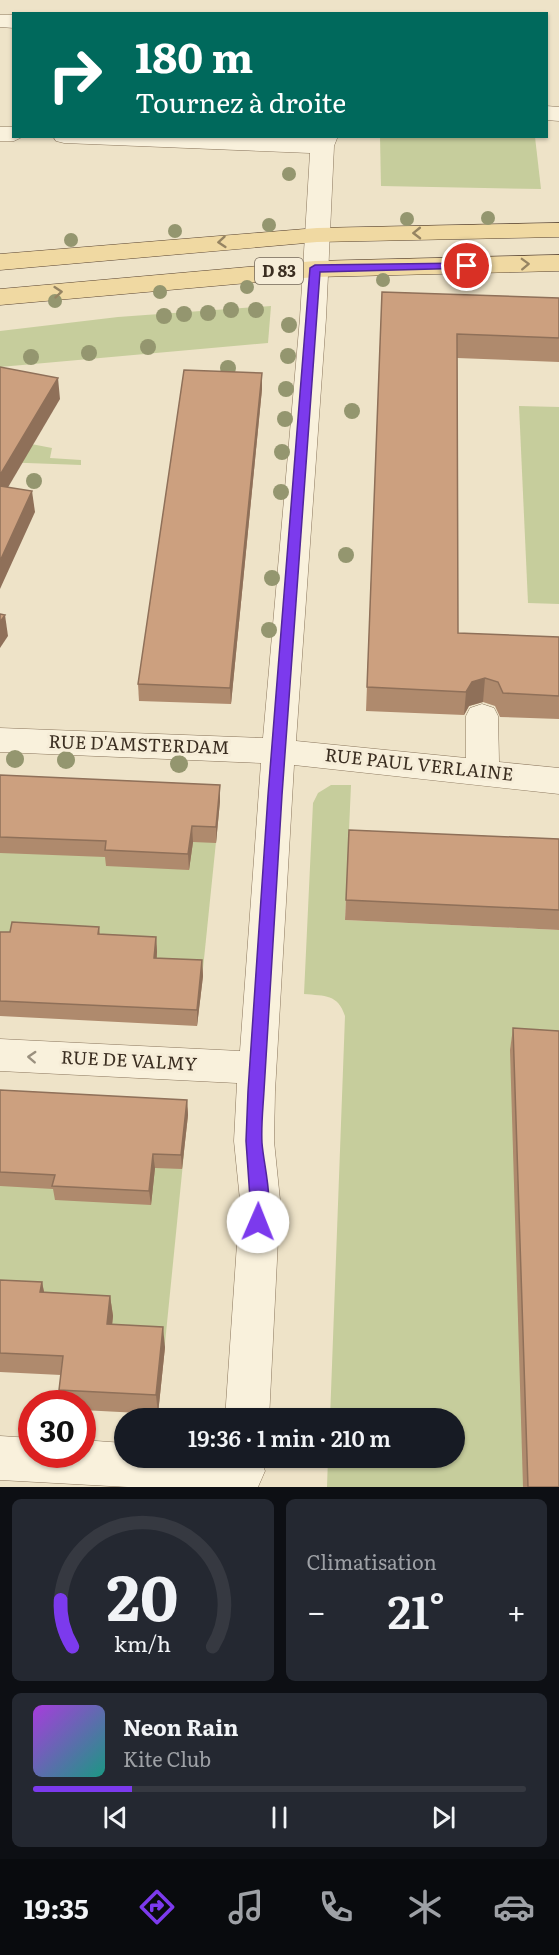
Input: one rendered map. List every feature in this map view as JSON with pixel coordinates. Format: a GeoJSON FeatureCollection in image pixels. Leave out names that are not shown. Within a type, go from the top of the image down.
{"type":"FeatureCollection","features":[{"type":"Feature","properties":{"kind":"main road","name":"D 83"},"geometry":{"type":"LineString","coordinates":[[0,297],[316,252],[559,230]]}},
{"type":"Feature","properties":{"kind":"main road","name":"D 83"},"geometry":{"type":"LineString","coordinates":[[0,262],[316,252],[559,263]]}},
{"type":"Feature","properties":{"kind":"street"},"geometry":{"type":"LineString","coordinates":[[138,138],[324,141],[258,1068],[254,1141],[260,1200],[248,1408]]}},
{"type":"Feature","properties":{"kind":"street"},"geometry":{"type":"LineString","coordinates":[[482,716],[483,772]]}},
{"type":"Feature","properties":{"kind":"street","name":"RUE D'AMSTERDAM"},"geometry":{"type":"LineString","coordinates":[[0,740],[279,751]]}},
{"type":"Feature","properties":{"kind":"street","name":"RUE PAUL VERLAINE"},"geometry":{"type":"LineString","coordinates":[[279,751],[559,781]]}},
{"type":"Feature","properties":{"kind":"street","name":"RUE DE VALMY"},"geometry":{"type":"LineString","coordinates":[[0,1055],[258,1068]]}},
{"type":"Feature","properties":{"kind":"street"},"geometry":{"type":"LineString","coordinates":[[0,1458],[243,1472]]}},
{"type":"Feature","properties":{"kind":"green space"},"geometry":{"type":"Polygon","coordinates":[[[380,138],[535,138],[541,189],[381,186],[380,138]]]}},
{"type":"Feature","properties":{"kind":"green space"},"geometry":{"type":"Polygon","coordinates":[[[271,306],[268,343],[0,367],[0,331],[118,317],[271,306]]]}},
{"type":"Feature","properties":{"kind":"green space"},"geometry":{"type":"Polygon","coordinates":[[[519,406],[559,407],[559,604],[528,603],[519,406]]]}},
{"type":"Feature","properties":{"kind":"green space"},"geometry":{"type":"Polygon","coordinates":[[[0,438],[52,448],[50,458],[81,460],[81,465],[0,462],[0,438]]]}},
{"type":"Feature","properties":{"kind":"green space"},"geometry":{"type":"Polygon","coordinates":[[[331,785],[351,785],[345,920],[559,930],[559,1053],[523,1487],[327,1487],[328,1468],[465,1468],[465,1408],[330,1408],[345,1016],[339,1004],[334,1000],[324,996],[304,994],[313,803],[318,793],[331,785]]]}},
{"type":"Feature","properties":{"kind":"green space"},"geometry":{"type":"Polygon","coordinates":[[[0,821],[217,832],[201,988],[0,978],[0,821]]]}},
{"type":"Feature","properties":{"kind":"green space"},"geometry":{"type":"Polygon","coordinates":[[[0,1143],[184,1153],[163,1363],[0,1356],[0,1143]]]}},
{"type":"Feature","properties":{"kind":"building"},"geometry":{"type":"Polygon","coordinates":[[[382,292],[559,298],[559,338],[457,334],[458,633],[559,637],[559,696],[503,693],[498,682],[485,678],[472,682],[466,692],[367,687],[382,292]]]}},
{"type":"Feature","properties":{"kind":"building"},"geometry":{"type":"Polygon","coordinates":[[[0,367],[58,378],[0,475],[0,367]]]}},
{"type":"Feature","properties":{"kind":"building"},"geometry":{"type":"Polygon","coordinates":[[[184,370],[262,373],[230,688],[138,684],[184,370]]]}},
{"type":"Feature","properties":{"kind":"building"},"geometry":{"type":"Polygon","coordinates":[[[0,486],[32,491],[0,561],[0,486]]]}},
{"type":"Feature","properties":{"kind":"building"},"geometry":{"type":"Polygon","coordinates":[[[0,775],[220,785],[216,827],[192,826],[188,854],[105,850],[106,841],[0,837],[0,775]]]}},
{"type":"Feature","properties":{"kind":"building"},"geometry":{"type":"Polygon","coordinates":[[[349,830],[559,839],[559,910],[346,900],[349,830]]]}},
{"type":"Feature","properties":{"kind":"building"},"geometry":{"type":"Polygon","coordinates":[[[12,922],[99,927],[98,934],[156,937],[154,958],[202,960],[197,1010],[0,1001],[0,932],[10,932],[12,922]]]}},
{"type":"Feature","properties":{"kind":"building"},"geometry":{"type":"Polygon","coordinates":[[[513,1028],[559,1031],[559,1487],[528,1487],[513,1028]]]}},
{"type":"Feature","properties":{"kind":"building"},"geometry":{"type":"Polygon","coordinates":[[[0,1090],[187,1100],[181,1155],[153,1154],[149,1191],[52,1186],[55,1175],[0,1172],[0,1090]]]}},
{"type":"Feature","properties":{"kind":"building"},"geometry":{"type":"Polygon","coordinates":[[[0,1280],[42,1282],[40,1292],[110,1296],[107,1324],[163,1327],[156,1395],[96,1392],[96,1390],[59,1390],[63,1356],[0,1353],[0,1280]]]}},
{"type":"Feature","properties":{"kind":"route"},"geometry":{"type":"LineString","coordinates":[[258,1222],[260,1200],[254,1141],[256,1091],[275,795],[315,268],[467,266]]}}]}
